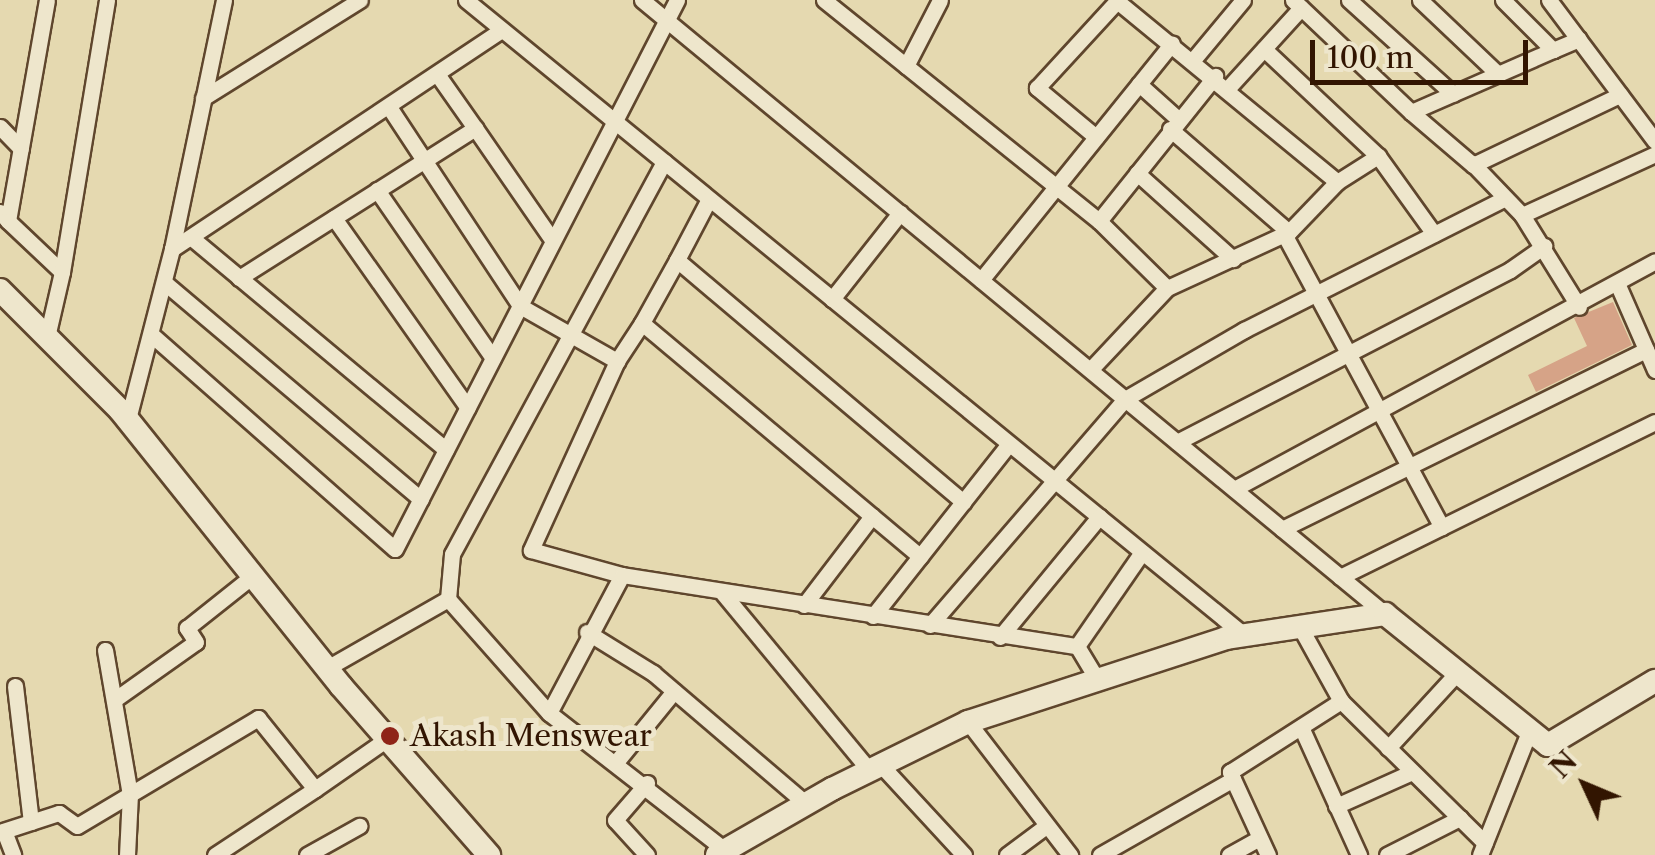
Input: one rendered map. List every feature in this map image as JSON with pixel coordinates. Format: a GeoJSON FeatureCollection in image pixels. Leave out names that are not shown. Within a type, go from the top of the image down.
{"type":"FeatureCollection","features":[{"type":"Feature","properties":{"kind":"street"},"geometry":{"type":"LineString","coordinates":[[46,0],[22,149],[4,217],[62,272]]}},
{"type":"Feature","properties":{"kind":"street"},"geometry":{"type":"LineString","coordinates":[[48,337],[107,0]]}},
{"type":"Feature","properties":{"kind":"street"},"geometry":{"type":"LineString","coordinates":[[128,419],[172,249],[224,0]]}},
{"type":"Feature","properties":{"kind":"street"},"geometry":{"type":"LineString","coordinates":[[204,98],[360,0]]}},
{"type":"Feature","properties":{"kind":"street"},"geometry":{"type":"LineString","coordinates":[[466,0],[1244,635]]}},
{"type":"Feature","properties":{"kind":"street"},"geometry":{"type":"LineString","coordinates":[[642,0],[1528,732],[1548,745],[1655,681]]}},
{"type":"Feature","properties":{"kind":"street"},"geometry":{"type":"LineString","coordinates":[[152,336],[395,549],[677,0]]}},
{"type":"Feature","properties":{"kind":"street"},"geometry":{"type":"LineString","coordinates":[[824,0],[1098,221],[1167,288]]}},
{"type":"Feature","properties":{"kind":"street"},"geometry":{"type":"LineString","coordinates":[[906,66],[940,0]]}},
{"type":"Feature","properties":{"kind":"street"},"geometry":{"type":"LineString","coordinates":[[1193,60],[1244,0]]}},
{"type":"Feature","properties":{"kind":"street"},"geometry":{"type":"LineString","coordinates":[[1349,0],[1453,94]]}},
{"type":"Feature","properties":{"kind":"street"},"geometry":{"type":"LineString","coordinates":[[1420,0],[1498,74]]}},
{"type":"Feature","properties":{"kind":"street"},"geometry":{"type":"LineString","coordinates":[[1503,0],[1553,50]]}},
{"type":"Feature","properties":{"kind":"street"},"geometry":{"type":"LineString","coordinates":[[1549,0],[1655,142]]}},
{"type":"Feature","properties":{"kind":"street"},"geometry":{"type":"LineString","coordinates":[[1096,137],[1037,88],[1117,1],[1229,87],[1338,182]]}},
{"type":"Feature","properties":{"kind":"street"},"geometry":{"type":"LineString","coordinates":[[1229,87],[1297,4],[1522,215],[1579,306]]}},
{"type":"Feature","properties":{"kind":"street"},"geometry":{"type":"LineString","coordinates":[[172,249],[193,239],[502,30]]}},
{"type":"Feature","properties":{"kind":"street"},"geometry":{"type":"LineString","coordinates":[[1411,112],[1579,39]]}},
{"type":"Feature","properties":{"kind":"street"},"geometry":{"type":"LineString","coordinates":[[981,280],[1172,43]]}},
{"type":"Feature","properties":{"kind":"street"},"geometry":{"type":"LineString","coordinates":[[1264,49],[1378,156],[1434,234]]}},
{"type":"Feature","properties":{"kind":"street"},"geometry":{"type":"LineString","coordinates":[[437,74],[554,241]]}},
{"type":"Feature","properties":{"kind":"street"},"geometry":{"type":"LineString","coordinates":[[1098,221],[1215,76]]}},
{"type":"Feature","properties":{"kind":"street"},"geometry":{"type":"LineString","coordinates":[[1139,84],[1174,124],[1286,233],[1442,527]]}},
{"type":"Feature","properties":{"kind":"street"},"geometry":{"type":"LineString","coordinates":[[1472,164],[1620,94]]}},
{"type":"Feature","properties":{"kind":"street"},"geometry":{"type":"LineString","coordinates":[[388,106],[520,306],[617,361]]}},
{"type":"Feature","properties":{"kind":"street"},"geometry":{"type":"LineString","coordinates":[[0,126],[22,149]]}},
{"type":"Feature","properties":{"kind":"street"},"geometry":{"type":"LineString","coordinates":[[239,278],[475,128]]}},
{"type":"Feature","properties":{"kind":"street"},"geometry":{"type":"LineString","coordinates":[[1522,215],[1655,154]]}},
{"type":"Feature","properties":{"kind":"street"},"geometry":{"type":"LineString","coordinates":[[1090,370],[1167,288],[1286,233],[1338,182],[1378,156]]}},
{"type":"Feature","properties":{"kind":"street"},"geometry":{"type":"LineString","coordinates":[[664,162],[450,558],[448,598],[549,713],[647,783],[720,852],[874,767],[968,722],[1096,678],[1244,635],[1385,614]]}},
{"type":"Feature","properties":{"kind":"street"},"geometry":{"type":"LineString","coordinates":[[1137,173],[1233,259]]}},
{"type":"Feature","properties":{"kind":"street"},"geometry":{"type":"LineString","coordinates":[[378,190],[493,358]]}},
{"type":"Feature","properties":{"kind":"street"},"geometry":{"type":"LineString","coordinates":[[930,625],[1125,399],[1317,294],[1505,198]]}},
{"type":"Feature","properties":{"kind":"street"},"geometry":{"type":"LineString","coordinates":[[709,199],[617,361],[531,550],[622,576],[1076,646]]}},
{"type":"Feature","properties":{"kind":"street"},"geometry":{"type":"LineString","coordinates":[[832,299],[900,213]]}},
{"type":"Feature","properties":{"kind":"street"},"geometry":{"type":"LineString","coordinates":[[334,218],[468,408]]}},
{"type":"Feature","properties":{"kind":"street"},"geometry":{"type":"LineString","coordinates":[[193,239],[446,450]]}},
{"type":"Feature","properties":{"kind":"street"},"geometry":{"type":"LineString","coordinates":[[1176,442],[1348,350],[1510,270],[1544,246]]}},
{"type":"Feature","properties":{"kind":"street"},"geometry":{"type":"LineString","coordinates":[[676,260],[963,502]]}},
{"type":"Feature","properties":{"kind":"street"},"geometry":{"type":"LineString","coordinates":[[1234,489],[1579,306],[1655,260]]}},
{"type":"Feature","properties":{"kind":"street"},"geometry":{"type":"LineString","coordinates":[[164,282],[421,499]]}},
{"type":"Feature","properties":{"kind":"street"},"geometry":{"type":"LineString","coordinates":[[1618,283],[1655,370]]}},
{"type":"Feature","properties":{"kind":"street"},"geometry":{"type":"LineString","coordinates":[[0,290],[128,419],[328,668],[488,855]]}},
{"type":"Feature","properties":{"kind":"street"},"geometry":{"type":"LineString","coordinates":[[642,323],[920,556]]}},
{"type":"Feature","properties":{"kind":"street"},"geometry":{"type":"LineString","coordinates":[[1282,529],[1646,350]]}},
{"type":"Feature","properties":{"kind":"street"},"geometry":{"type":"LineString","coordinates":[[1340,577],[1655,422]]}},
{"type":"Feature","properties":{"kind":"street"},"geometry":{"type":"LineString","coordinates":[[874,616],[1009,444]]}},
{"type":"Feature","properties":{"kind":"street"},"geometry":{"type":"LineString","coordinates":[[804,605],[872,516]]}},
{"type":"Feature","properties":{"kind":"street"},"geometry":{"type":"LineString","coordinates":[[1000,636],[1099,517]]}},
{"type":"Feature","properties":{"kind":"street"},"geometry":{"type":"LineString","coordinates":[[1076,646],[1142,552]]}},
{"type":"Feature","properties":{"kind":"street"},"geometry":{"type":"LineString","coordinates":[[114,700],[196,642],[187,628],[255,574]]}},
{"type":"Feature","properties":{"kind":"street"},"geometry":{"type":"LineString","coordinates":[[549,713],[587,632],[622,576]]}},
{"type":"Feature","properties":{"kind":"street"},"geometry":{"type":"LineString","coordinates":[[721,592],[874,767],[964,855]]}},
{"type":"Feature","properties":{"kind":"street"},"geometry":{"type":"LineString","coordinates":[[328,668],[448,598]]}},
{"type":"Feature","properties":{"kind":"street"},"geometry":{"type":"LineString","coordinates":[[1300,627],[1341,701],[1460,818],[1482,849]]}},
{"type":"Feature","properties":{"kind":"street"},"geometry":{"type":"LineString","coordinates":[[587,632],[674,691],[806,803]]}},
{"type":"Feature","properties":{"kind":"street"},"geometry":{"type":"LineString","coordinates":[[1076,646],[1096,678]]}},
{"type":"Feature","properties":{"kind":"street"},"geometry":{"type":"LineString","coordinates":[[105,650],[130,794],[127,855]]}},
{"type":"Feature","properties":{"kind":"street"},"geometry":{"type":"LineString","coordinates":[[1388,748],[1458,672]]}},
{"type":"Feature","properties":{"kind":"street"},"geometry":{"type":"LineString","coordinates":[[14,686],[31,822]]}},
{"type":"Feature","properties":{"kind":"street"},"geometry":{"type":"LineString","coordinates":[[617,761],[674,691]]}},
{"type":"Feature","properties":{"kind":"street"},"geometry":{"type":"LineString","coordinates":[[1268,855],[1230,772],[1341,701]]}},
{"type":"Feature","properties":{"kind":"street"},"geometry":{"type":"LineString","coordinates":[[13,855],[2,831],[60,814],[77,826],[258,718],[316,789]]}},
{"type":"Feature","properties":{"kind":"street"},"geometry":{"type":"LineString","coordinates":[[968,722],[1070,855]]}},
{"type":"Feature","properties":{"kind":"street"},"geometry":{"type":"LineString","coordinates":[[1300,727],[1359,855]]}},
{"type":"Feature","properties":{"kind":"street"},"geometry":{"type":"LineString","coordinates":[[1482,849],[1528,732]]}},
{"type":"Feature","properties":{"kind":"street"},"geometry":{"type":"LineString","coordinates":[[215,855],[387,739]]}},
{"type":"Feature","properties":{"kind":"street"},"geometry":{"type":"LineString","coordinates":[[1336,806],[1412,772]]}},
{"type":"Feature","properties":{"kind":"street"},"geometry":{"type":"LineString","coordinates":[[1100,855],[1233,779]]}},
{"type":"Feature","properties":{"kind":"street"},"geometry":{"type":"LineString","coordinates":[[646,855],[614,820],[647,783]]}},
{"type":"Feature","properties":{"kind":"street"},"geometry":{"type":"LineString","coordinates":[[1387,855],[1460,818]]}},
{"type":"Feature","properties":{"kind":"street"},"geometry":{"type":"LineString","coordinates":[[307,855],[359,826]]}},
{"type":"Feature","properties":{"kind":"street"},"geometry":{"type":"LineString","coordinates":[[1007,855],[1046,826]]}},
{"type":"Feature","properties":{"kind":"street"},"geometry":{"type":"LineString","coordinates":[[1229,855],[1260,838]]}},
{"type":"Feature","properties":{"kind":"building"},"geometry":{"type":"Polygon","coordinates":[[[1613,302],[1632,345],[1536,392],[1528,375],[1587,346],[1574,318],[1613,302]]]}},
{"type":"Feature","properties":{"kind":"place","name":"Akash Menswear"},"geometry":{"type":"Point","coordinates":[390,736]}}]}
